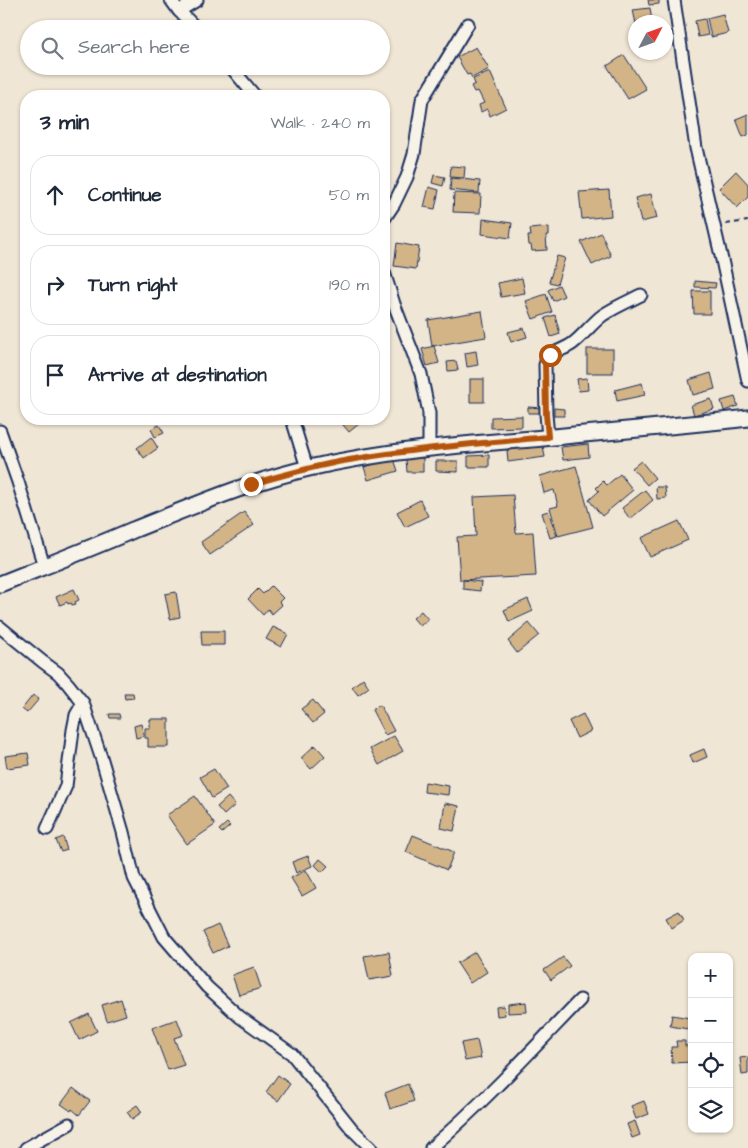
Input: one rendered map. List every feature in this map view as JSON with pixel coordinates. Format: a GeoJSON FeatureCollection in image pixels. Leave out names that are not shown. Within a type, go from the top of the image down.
{"type":"FeatureCollection","features":[{"type":"Feature","properties":{"kind":"main road"},"geometry":{"type":"LineString","coordinates":[[0,584],[184,509],[251,484],[308,468],[353,459],[429,448],[748,418]]}},
{"type":"Feature","properties":{"kind":"street"},"geometry":{"type":"LineString","coordinates":[[171,0],[188,20]]}},
{"type":"Feature","properties":{"kind":"street"},"geometry":{"type":"LineString","coordinates":[[180,11],[197,0]]}},
{"type":"Feature","properties":{"kind":"street"},"geometry":{"type":"LineString","coordinates":[[674,0],[696,148],[748,381]]}},
{"type":"Feature","properties":{"kind":"street"},"geometry":{"type":"LineString","coordinates":[[390,210],[407,178],[414,154],[422,100],[468,24]]}},
{"type":"Feature","properties":{"kind":"street"},"geometry":{"type":"LineString","coordinates":[[238,75],[250,90]]}},
{"type":"Feature","properties":{"kind":"street"},"geometry":{"type":"LineString","coordinates":[[390,291],[421,374],[429,413],[429,448]]}},
{"type":"Feature","properties":{"kind":"street"},"geometry":{"type":"LineString","coordinates":[[548,437],[546,359],[572,344],[604,314],[642,295]]}},
{"type":"Feature","properties":{"kind":"street"},"geometry":{"type":"LineString","coordinates":[[294,425],[308,468]]}},
{"type":"Feature","properties":{"kind":"street"},"geometry":{"type":"LineString","coordinates":[[0,431],[44,566]]}},
{"type":"Feature","properties":{"kind":"street"},"geometry":{"type":"LineString","coordinates":[[0,626],[58,673],[82,703],[105,769],[134,878],[164,937],[207,987],[240,1017],[292,1054],[352,1129],[371,1148]]}},
{"type":"Feature","properties":{"kind":"street"},"geometry":{"type":"LineString","coordinates":[[47,829],[66,786],[73,730],[76,715],[82,703]]}},
{"type":"Feature","properties":{"kind":"street"},"geometry":{"type":"LineString","coordinates":[[430,1148],[509,1075],[580,1000]]}},
{"type":"Feature","properties":{"kind":"street"},"geometry":{"type":"LineString","coordinates":[[26,1148],[69,1124]]}},
{"type":"Feature","properties":{"kind":"path"},"geometry":{"type":"LineString","coordinates":[[714,226],[748,221]]}},
{"type":"Feature","properties":{"kind":"building"},"geometry":{"type":"Polygon","coordinates":[[[648,0],[659,0],[659,4],[649,5],[648,0]]]}},
{"type":"Feature","properties":{"kind":"building"},"geometry":{"type":"Polygon","coordinates":[[[650,8],[651,15],[634,15],[633,10],[650,8]]]}},
{"type":"Feature","properties":{"kind":"building"},"geometry":{"type":"Polygon","coordinates":[[[723,14],[728,33],[711,37],[707,18],[723,14]]]}},
{"type":"Feature","properties":{"kind":"building"},"geometry":{"type":"Polygon","coordinates":[[[705,19],[708,35],[698,37],[695,21],[705,19]]]}},
{"type":"Feature","properties":{"kind":"building"},"geometry":{"type":"Polygon","coordinates":[[[476,47],[489,69],[472,78],[470,74],[467,75],[457,57],[476,47]]]}},
{"type":"Feature","properties":{"kind":"building"},"geometry":{"type":"Polygon","coordinates":[[[624,55],[646,89],[628,99],[607,66],[624,55]]]}},
{"type":"Feature","properties":{"kind":"building"},"geometry":{"type":"Polygon","coordinates":[[[490,72],[506,108],[490,116],[487,109],[481,112],[479,105],[484,103],[478,91],[474,92],[471,86],[475,84],[473,79],[490,72]]]}},
{"type":"Feature","properties":{"kind":"building"},"geometry":{"type":"Polygon","coordinates":[[[748,114],[748,135],[743,137],[736,119],[748,114]]]}},
{"type":"Feature","properties":{"kind":"building"},"geometry":{"type":"Polygon","coordinates":[[[451,166],[465,167],[464,178],[450,177],[451,166]]]}},
{"type":"Feature","properties":{"kind":"building"},"geometry":{"type":"Polygon","coordinates":[[[736,171],[748,184],[748,197],[737,208],[719,188],[736,171]]]}},
{"type":"Feature","properties":{"kind":"building"},"geometry":{"type":"Polygon","coordinates":[[[434,175],[445,177],[443,186],[432,183],[434,175]]]}},
{"type":"Feature","properties":{"kind":"building"},"geometry":{"type":"Polygon","coordinates":[[[451,178],[480,181],[479,193],[450,190],[451,178]]]}},
{"type":"Feature","properties":{"kind":"building"},"geometry":{"type":"Polygon","coordinates":[[[429,187],[439,190],[435,209],[424,207],[429,187]]]}},
{"type":"Feature","properties":{"kind":"building"},"geometry":{"type":"Polygon","coordinates":[[[609,190],[611,216],[582,219],[579,192],[609,190]]]}},
{"type":"Feature","properties":{"kind":"building"},"geometry":{"type":"Polygon","coordinates":[[[454,193],[481,194],[480,213],[453,212],[454,193]]]}},
{"type":"Feature","properties":{"kind":"building"},"geometry":{"type":"Polygon","coordinates":[[[651,194],[657,218],[641,222],[635,198],[651,194]]]}},
{"type":"Feature","properties":{"kind":"building"},"geometry":{"type":"Polygon","coordinates":[[[483,219],[512,223],[510,238],[482,234],[483,219]]]}},
{"type":"Feature","properties":{"kind":"building"},"geometry":{"type":"Polygon","coordinates":[[[549,227],[549,235],[546,235],[547,250],[532,251],[528,236],[531,236],[530,229],[549,227]]]}},
{"type":"Feature","properties":{"kind":"building"},"geometry":{"type":"Polygon","coordinates":[[[601,233],[611,256],[592,265],[581,242],[601,233]]]}},
{"type":"Feature","properties":{"kind":"building"},"geometry":{"type":"Polygon","coordinates":[[[397,243],[419,247],[416,269],[394,266],[397,243]]]}},
{"type":"Feature","properties":{"kind":"building"},"geometry":{"type":"Polygon","coordinates":[[[557,256],[565,258],[557,284],[549,282],[557,256]]]}},
{"type":"Feature","properties":{"kind":"building"},"geometry":{"type":"Polygon","coordinates":[[[522,278],[525,293],[501,297],[498,283],[522,278]]]}},
{"type":"Feature","properties":{"kind":"building"},"geometry":{"type":"Polygon","coordinates":[[[695,281],[716,283],[715,288],[695,287],[695,281]]]}},
{"type":"Feature","properties":{"kind":"building"},"geometry":{"type":"Polygon","coordinates":[[[559,285],[564,296],[553,301],[548,290],[559,285]]]}},
{"type":"Feature","properties":{"kind":"building"},"geometry":{"type":"Polygon","coordinates":[[[693,291],[710,291],[710,314],[694,314],[693,291]]]}},
{"type":"Feature","properties":{"kind":"building"},"geometry":{"type":"Polygon","coordinates":[[[546,294],[552,312],[533,319],[526,301],[546,294]]]}},
{"type":"Feature","properties":{"kind":"building"},"geometry":{"type":"Polygon","coordinates":[[[482,311],[486,337],[432,346],[428,320],[482,311]]]}},
{"type":"Feature","properties":{"kind":"building"},"geometry":{"type":"Polygon","coordinates":[[[555,315],[560,334],[551,337],[545,318],[555,315]]]}},
{"type":"Feature","properties":{"kind":"building"},"geometry":{"type":"Polygon","coordinates":[[[524,328],[527,337],[511,342],[508,332],[524,328]]]}},
{"type":"Feature","properties":{"kind":"building"},"geometry":{"type":"Polygon","coordinates":[[[434,346],[439,363],[427,366],[422,349],[434,346]]]}},
{"type":"Feature","properties":{"kind":"building"},"geometry":{"type":"Polygon","coordinates":[[[587,349],[613,349],[613,373],[587,373],[587,349]]]}},
{"type":"Feature","properties":{"kind":"building"},"geometry":{"type":"Polygon","coordinates":[[[476,351],[478,365],[467,367],[465,353],[476,351]]]}},
{"type":"Feature","properties":{"kind":"building"},"geometry":{"type":"Polygon","coordinates":[[[456,361],[458,370],[448,371],[447,362],[456,361]]]}},
{"type":"Feature","properties":{"kind":"building"},"geometry":{"type":"Polygon","coordinates":[[[711,373],[715,389],[693,395],[689,380],[711,373]]]}},
{"type":"Feature","properties":{"kind":"building"},"geometry":{"type":"Polygon","coordinates":[[[587,378],[588,390],[579,391],[577,379],[587,378]]]}},
{"type":"Feature","properties":{"kind":"building"},"geometry":{"type":"Polygon","coordinates":[[[470,379],[484,379],[484,402],[470,402],[470,379]]]}},
{"type":"Feature","properties":{"kind":"building"},"geometry":{"type":"Polygon","coordinates":[[[642,383],[645,395],[617,401],[615,390],[642,383]]]}},
{"type":"Feature","properties":{"kind":"building"},"geometry":{"type":"Polygon","coordinates":[[[735,397],[738,406],[724,411],[721,401],[735,397]]]}},
{"type":"Feature","properties":{"kind":"building"},"geometry":{"type":"Polygon","coordinates":[[[711,399],[714,409],[694,415],[691,405],[711,399]]]}},
{"type":"Feature","properties":{"kind":"building"},"geometry":{"type":"Polygon","coordinates":[[[528,407],[542,408],[542,413],[528,413],[528,407]]]}},
{"type":"Feature","properties":{"kind":"building"},"geometry":{"type":"Polygon","coordinates":[[[554,408],[564,409],[564,416],[554,416],[554,408]]]}},
{"type":"Feature","properties":{"kind":"building"},"geometry":{"type":"Polygon","coordinates":[[[522,416],[522,427],[491,428],[491,417],[522,416]]]}},
{"type":"Feature","properties":{"kind":"building"},"geometry":{"type":"Polygon","coordinates":[[[159,425],[164,433],[155,437],[151,429],[159,425]]]}},
{"type":"Feature","properties":{"kind":"building"},"geometry":{"type":"Polygon","coordinates":[[[343,425],[358,425],[349,432],[343,425]]]}},
{"type":"Feature","properties":{"kind":"building"},"geometry":{"type":"Polygon","coordinates":[[[151,437],[158,448],[144,458],[137,448],[151,437]]]}},
{"type":"Feature","properties":{"kind":"building"},"geometry":{"type":"Polygon","coordinates":[[[588,444],[589,457],[563,460],[561,447],[588,444]]]}},
{"type":"Feature","properties":{"kind":"building"},"geometry":{"type":"Polygon","coordinates":[[[543,446],[545,457],[508,462],[507,450],[543,446]]]}},
{"type":"Feature","properties":{"kind":"building"},"geometry":{"type":"Polygon","coordinates":[[[489,455],[489,467],[468,467],[468,456],[489,455]]]}},
{"type":"Feature","properties":{"kind":"building"},"geometry":{"type":"Polygon","coordinates":[[[423,458],[423,472],[407,472],[406,459],[423,458]]]}},
{"type":"Feature","properties":{"kind":"building"},"geometry":{"type":"Polygon","coordinates":[[[394,459],[398,471],[368,480],[364,467],[394,459]]]}},
{"type":"Feature","properties":{"kind":"building"},"geometry":{"type":"Polygon","coordinates":[[[436,461],[458,461],[458,472],[436,471],[436,461]]]}},
{"type":"Feature","properties":{"kind":"building"},"geometry":{"type":"Polygon","coordinates":[[[641,461],[655,478],[647,485],[632,468],[641,461]]]}},
{"type":"Feature","properties":{"kind":"building"},"geometry":{"type":"Polygon","coordinates":[[[576,466],[593,527],[558,536],[550,508],[558,506],[554,490],[544,493],[540,476],[576,466]]]}},
{"type":"Feature","properties":{"kind":"building"},"geometry":{"type":"Polygon","coordinates":[[[620,474],[633,490],[602,516],[589,500],[599,491],[596,488],[603,481],[607,485],[620,474]]]}},
{"type":"Feature","properties":{"kind":"building"},"geometry":{"type":"Polygon","coordinates":[[[656,487],[665,487],[666,498],[657,499],[656,487]]]}},
{"type":"Feature","properties":{"kind":"building"},"geometry":{"type":"Polygon","coordinates":[[[645,490],[653,500],[630,519],[622,508],[645,490]]]}},
{"type":"Feature","properties":{"kind":"building"},"geometry":{"type":"Polygon","coordinates":[[[513,495],[516,533],[533,532],[536,576],[460,580],[457,537],[476,536],[474,497],[513,495]]]}},
{"type":"Feature","properties":{"kind":"building"},"geometry":{"type":"Polygon","coordinates":[[[420,500],[428,516],[405,527],[397,512],[420,500]]]}},
{"type":"Feature","properties":{"kind":"building"},"geometry":{"type":"Polygon","coordinates":[[[548,511],[557,536],[550,538],[542,513],[548,511]]]}},
{"type":"Feature","properties":{"kind":"building"},"geometry":{"type":"Polygon","coordinates":[[[244,512],[254,525],[210,555],[201,542],[244,512]]]}},
{"type":"Feature","properties":{"kind":"building"},"geometry":{"type":"Polygon","coordinates":[[[679,521],[688,540],[650,557],[641,538],[679,521]]]}},
{"type":"Feature","properties":{"kind":"building"},"geometry":{"type":"Polygon","coordinates":[[[463,580],[481,582],[480,591],[463,589],[463,580]]]}},
{"type":"Feature","properties":{"kind":"building"},"geometry":{"type":"Polygon","coordinates":[[[271,586],[283,598],[279,602],[282,605],[272,614],[268,609],[263,615],[248,599],[258,589],[263,594],[271,586]]]}},
{"type":"Feature","properties":{"kind":"building"},"geometry":{"type":"Polygon","coordinates":[[[74,589],[79,600],[75,602],[76,604],[72,605],[67,602],[60,605],[56,597],[74,589]]]}},
{"type":"Feature","properties":{"kind":"building"},"geometry":{"type":"Polygon","coordinates":[[[176,592],[180,617],[170,619],[165,594],[176,592]]]}},
{"type":"Feature","properties":{"kind":"building"},"geometry":{"type":"Polygon","coordinates":[[[528,599],[533,611],[509,622],[504,610],[528,599]]]}},
{"type":"Feature","properties":{"kind":"building"},"geometry":{"type":"Polygon","coordinates":[[[421,611],[428,619],[420,626],[413,618],[421,611]]]}},
{"type":"Feature","properties":{"kind":"building"},"geometry":{"type":"Polygon","coordinates":[[[529,623],[539,635],[517,653],[508,641],[529,623]]]}},
{"type":"Feature","properties":{"kind":"building"},"geometry":{"type":"Polygon","coordinates":[[[273,627],[288,634],[281,647],[266,639],[273,627]]]}},
{"type":"Feature","properties":{"kind":"building"},"geometry":{"type":"Polygon","coordinates":[[[201,631],[224,631],[224,645],[202,645],[201,631]]]}},
{"type":"Feature","properties":{"kind":"building"},"geometry":{"type":"Polygon","coordinates":[[[363,678],[369,687],[358,695],[352,687],[363,678]]]}},
{"type":"Feature","properties":{"kind":"building"},"geometry":{"type":"Polygon","coordinates":[[[124,693],[133,693],[134,698],[125,699],[124,693]]]}},
{"type":"Feature","properties":{"kind":"building"},"geometry":{"type":"Polygon","coordinates":[[[33,695],[39,699],[27,713],[22,709],[33,695]]]}},
{"type":"Feature","properties":{"kind":"building"},"geometry":{"type":"Polygon","coordinates":[[[313,700],[324,714],[313,723],[301,709],[313,700]]]}},
{"type":"Feature","properties":{"kind":"building"},"geometry":{"type":"Polygon","coordinates":[[[380,705],[394,731],[385,735],[372,710],[380,705]]]}},
{"type":"Feature","properties":{"kind":"building"},"geometry":{"type":"Polygon","coordinates":[[[109,714],[119,714],[120,718],[110,718],[109,714]]]}},
{"type":"Feature","properties":{"kind":"building"},"geometry":{"type":"Polygon","coordinates":[[[583,714],[591,731],[577,738],[569,721],[583,714]]]}},
{"type":"Feature","properties":{"kind":"building"},"geometry":{"type":"Polygon","coordinates":[[[150,719],[169,719],[169,747],[148,747],[148,738],[145,738],[145,728],[150,728],[150,719]]]}},
{"type":"Feature","properties":{"kind":"building"},"geometry":{"type":"Polygon","coordinates":[[[141,724],[144,736],[136,738],[134,726],[141,724]]]}},
{"type":"Feature","properties":{"kind":"building"},"geometry":{"type":"Polygon","coordinates":[[[394,736],[403,751],[379,765],[370,749],[394,736]]]}},
{"type":"Feature","properties":{"kind":"building"},"geometry":{"type":"Polygon","coordinates":[[[315,745],[325,756],[311,769],[301,758],[315,745]]]}},
{"type":"Feature","properties":{"kind":"building"},"geometry":{"type":"Polygon","coordinates":[[[704,749],[707,757],[693,763],[690,755],[704,749]]]}},
{"type":"Feature","properties":{"kind":"building"},"geometry":{"type":"Polygon","coordinates":[[[28,753],[30,765],[7,768],[5,756],[28,753]]]}},
{"type":"Feature","properties":{"kind":"building"},"geometry":{"type":"Polygon","coordinates":[[[214,769],[227,789],[212,798],[200,777],[214,769]]]}},
{"type":"Feature","properties":{"kind":"building"},"geometry":{"type":"Polygon","coordinates":[[[425,782],[449,786],[448,795],[424,792],[425,782]]]}},
{"type":"Feature","properties":{"kind":"building"},"geometry":{"type":"Polygon","coordinates":[[[195,796],[215,825],[187,844],[167,815],[195,796]]]}},
{"type":"Feature","properties":{"kind":"building"},"geometry":{"type":"Polygon","coordinates":[[[228,797],[235,805],[224,815],[217,807],[228,797]]]}},
{"type":"Feature","properties":{"kind":"building"},"geometry":{"type":"Polygon","coordinates":[[[445,803],[459,806],[454,831],[441,828],[445,803]]]}},
{"type":"Feature","properties":{"kind":"building"},"geometry":{"type":"Polygon","coordinates":[[[227,823],[230,826],[222,833],[219,830],[227,823]]]}},
{"type":"Feature","properties":{"kind":"building"},"geometry":{"type":"Polygon","coordinates":[[[413,835],[454,852],[447,870],[406,852],[413,835]]]}},
{"type":"Feature","properties":{"kind":"building"},"geometry":{"type":"Polygon","coordinates":[[[63,837],[67,850],[61,852],[56,840],[63,837]]]}},
{"type":"Feature","properties":{"kind":"building"},"geometry":{"type":"Polygon","coordinates":[[[308,856],[312,866],[296,873],[292,862],[308,856]]]}},
{"type":"Feature","properties":{"kind":"building"},"geometry":{"type":"Polygon","coordinates":[[[320,859],[328,866],[322,872],[315,865],[320,859]]]}},
{"type":"Feature","properties":{"kind":"building"},"geometry":{"type":"Polygon","coordinates":[[[306,870],[316,888],[302,896],[291,878],[306,870]]]}},
{"type":"Feature","properties":{"kind":"building"},"geometry":{"type":"Polygon","coordinates":[[[679,911],[684,920],[672,928],[666,918],[679,911]]]}},
{"type":"Feature","properties":{"kind":"building"},"geometry":{"type":"Polygon","coordinates":[[[218,925],[228,946],[213,953],[203,932],[218,925]]]}},
{"type":"Feature","properties":{"kind":"building"},"geometry":{"type":"Polygon","coordinates":[[[389,952],[393,976],[369,980],[364,956],[389,952]]]}},
{"type":"Feature","properties":{"kind":"building"},"geometry":{"type":"Polygon","coordinates":[[[475,952],[487,972],[470,983],[457,963],[475,952]]]}},
{"type":"Feature","properties":{"kind":"building"},"geometry":{"type":"Polygon","coordinates":[[[563,957],[570,966],[551,980],[544,970],[563,957]]]}},
{"type":"Feature","properties":{"kind":"building"},"geometry":{"type":"Polygon","coordinates":[[[254,967],[261,988],[239,995],[232,975],[254,967]]]}},
{"type":"Feature","properties":{"kind":"building"},"geometry":{"type":"Polygon","coordinates":[[[121,999],[126,1015],[107,1021],[102,1005],[121,999]]]}},
{"type":"Feature","properties":{"kind":"building"},"geometry":{"type":"Polygon","coordinates":[[[526,1002],[527,1012],[508,1013],[508,1004],[526,1002]]]}},
{"type":"Feature","properties":{"kind":"building"},"geometry":{"type":"Polygon","coordinates":[[[504,1006],[505,1015],[497,1016],[496,1007],[504,1006]]]}},
{"type":"Feature","properties":{"kind":"building"},"geometry":{"type":"Polygon","coordinates":[[[89,1014],[97,1031],[79,1040],[71,1023],[89,1014]]]}},
{"type":"Feature","properties":{"kind":"building"},"geometry":{"type":"Polygon","coordinates":[[[672,1015],[688,1018],[688,1029],[670,1026],[672,1015]]]}},
{"type":"Feature","properties":{"kind":"building"},"geometry":{"type":"Polygon","coordinates":[[[177,1019],[183,1035],[174,1038],[184,1065],[168,1070],[152,1028],[177,1019]]]}},
{"type":"Feature","properties":{"kind":"building"},"geometry":{"type":"Polygon","coordinates":[[[477,1040],[481,1058],[465,1061],[461,1043],[477,1040]]]}},
{"type":"Feature","properties":{"kind":"building"},"geometry":{"type":"Polygon","coordinates":[[[676,1041],[685,1041],[685,1046],[688,1046],[688,1062],[672,1063],[671,1047],[677,1047],[676,1041]]]}},
{"type":"Feature","properties":{"kind":"building"},"geometry":{"type":"Polygon","coordinates":[[[748,1057],[748,1074],[742,1075],[740,1058],[748,1057]]]}},
{"type":"Feature","properties":{"kind":"building"},"geometry":{"type":"Polygon","coordinates":[[[278,1075],[290,1084],[278,1101],[266,1092],[278,1075]]]}},
{"type":"Feature","properties":{"kind":"building"},"geometry":{"type":"Polygon","coordinates":[[[408,1084],[414,1101],[390,1109],[385,1093],[408,1084]]]}},
{"type":"Feature","properties":{"kind":"building"},"geometry":{"type":"Polygon","coordinates":[[[73,1088],[90,1101],[79,1115],[61,1104],[73,1088]]]}},
{"type":"Feature","properties":{"kind":"building"},"geometry":{"type":"Polygon","coordinates":[[[644,1101],[649,1114],[636,1119],[631,1106],[644,1101]]]}},
{"type":"Feature","properties":{"kind":"building"},"geometry":{"type":"Polygon","coordinates":[[[137,1105],[142,1112],[132,1119],[127,1112],[137,1105]]]}},
{"type":"Feature","properties":{"kind":"building"},"geometry":{"type":"Polygon","coordinates":[[[635,1121],[640,1135],[632,1138],[627,1124],[635,1121]]]}},
{"type":"Feature","properties":{"kind":"route"},"geometry":{"type":"LineString","coordinates":[[251,484],[308,468],[353,459],[429,448],[548,437],[545,364],[546,359],[550,355]]}}]}
